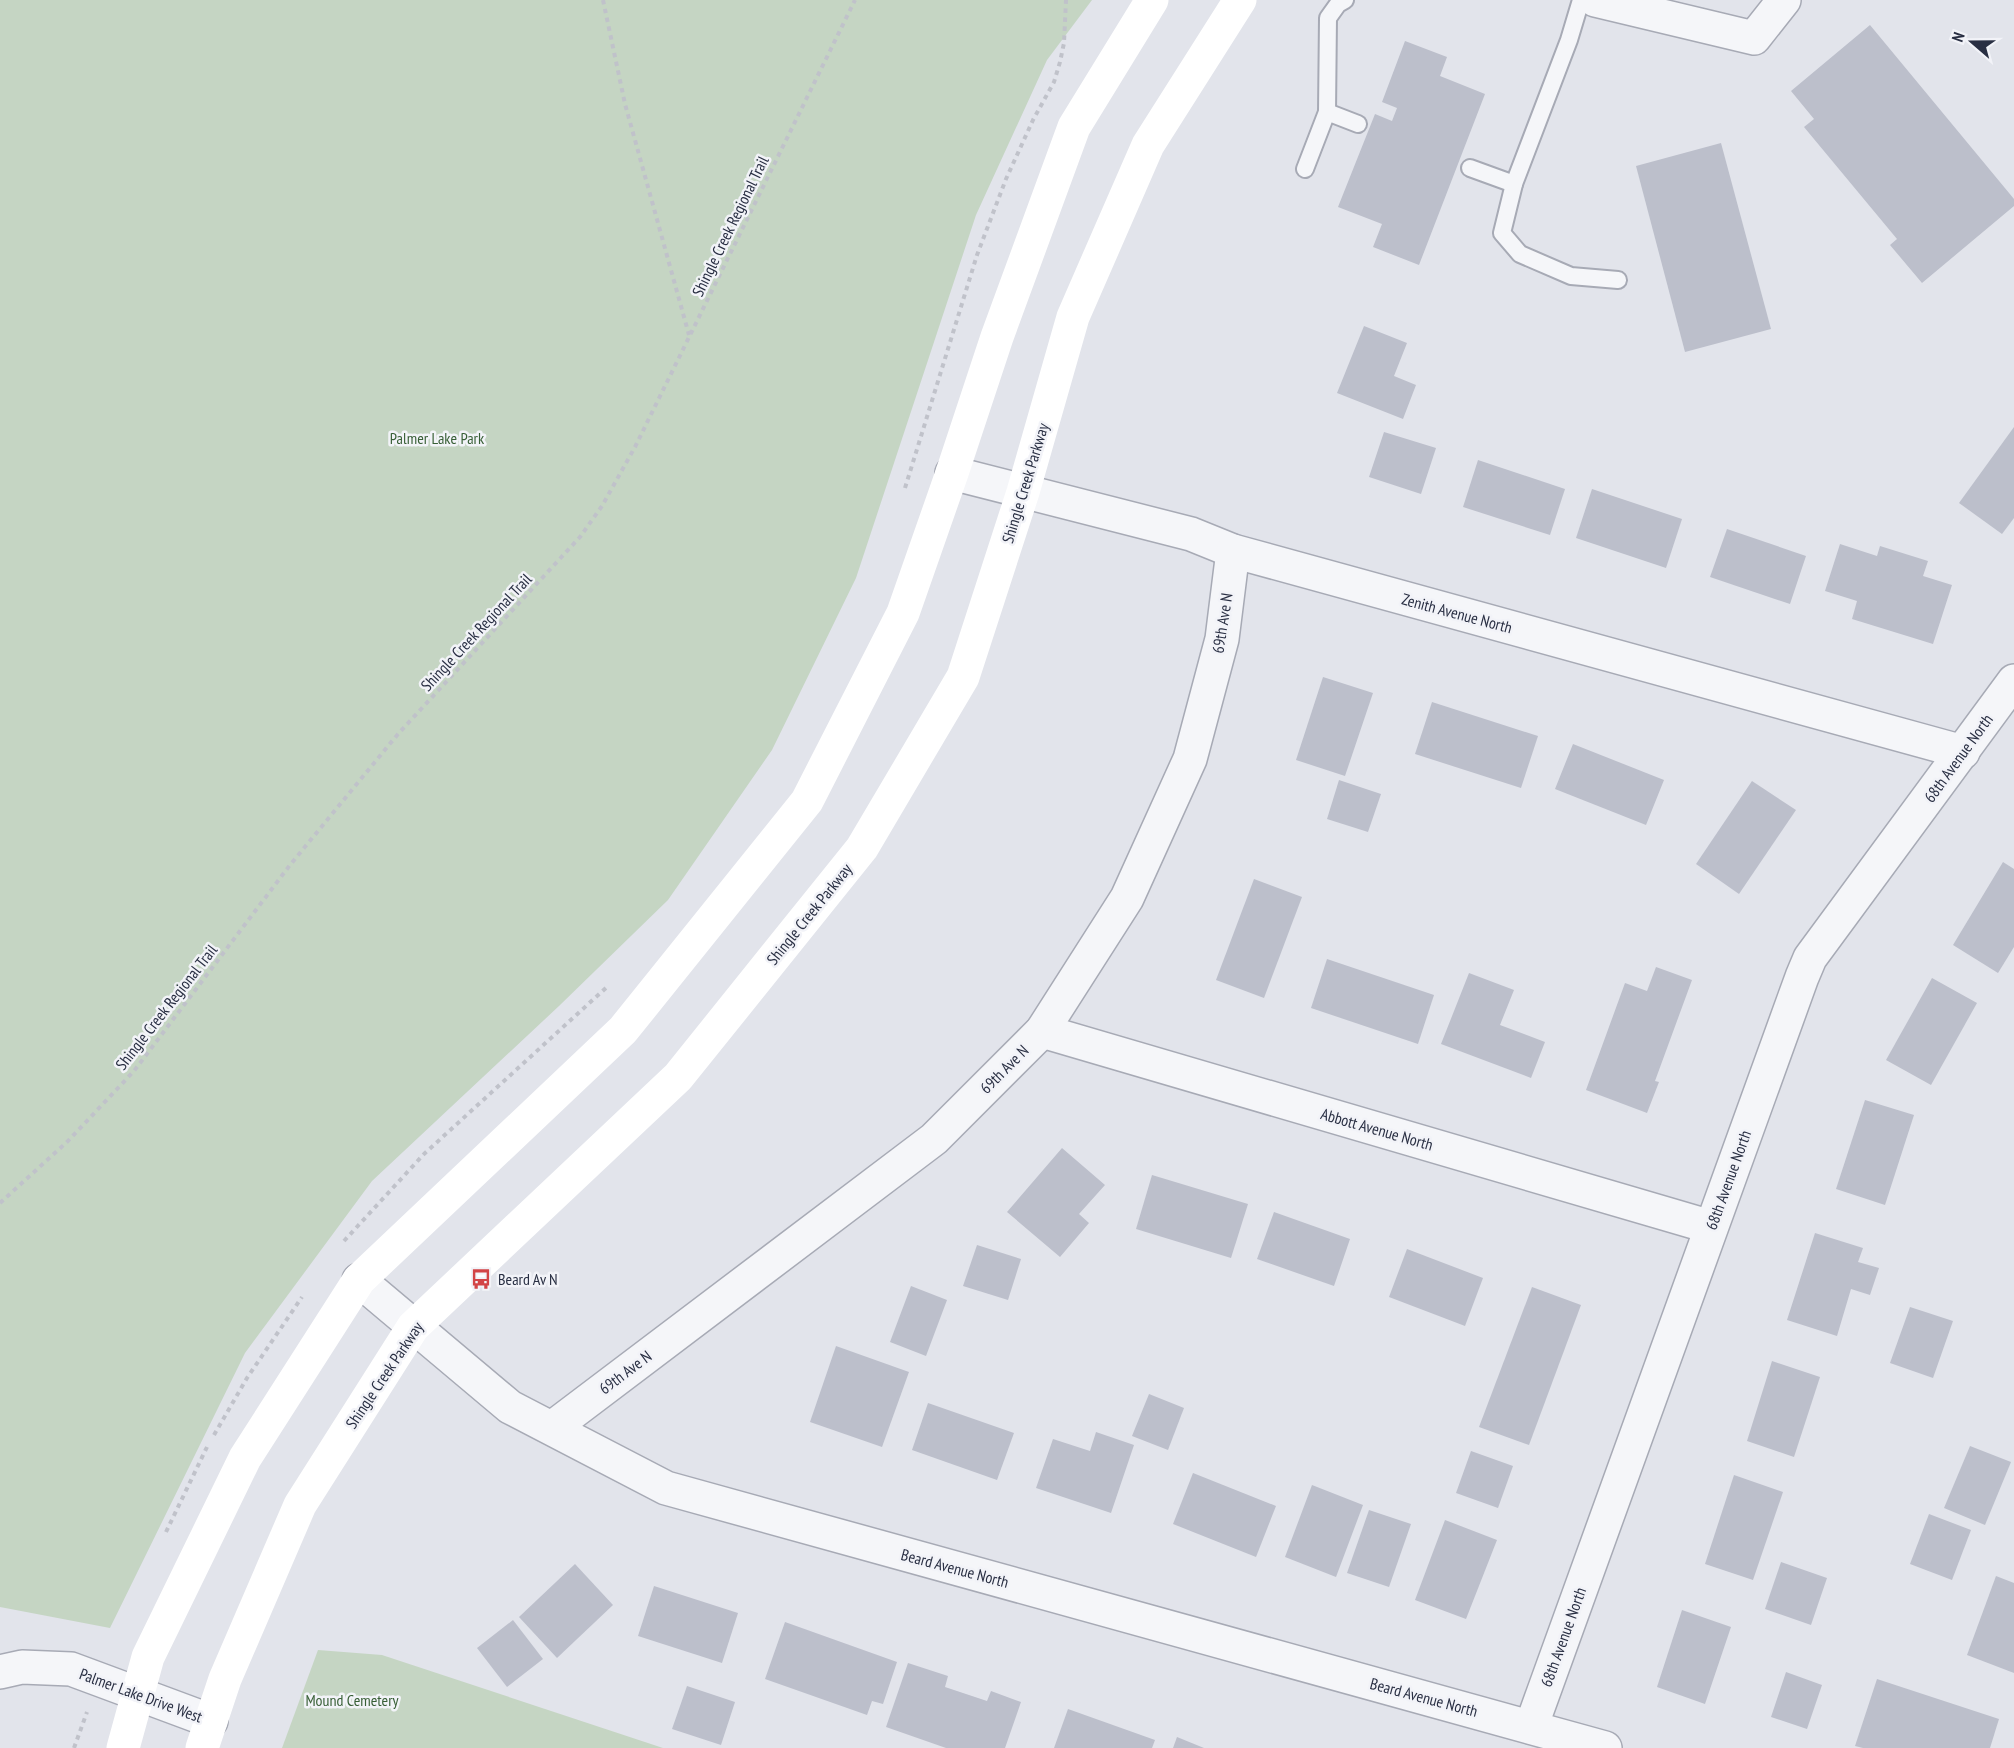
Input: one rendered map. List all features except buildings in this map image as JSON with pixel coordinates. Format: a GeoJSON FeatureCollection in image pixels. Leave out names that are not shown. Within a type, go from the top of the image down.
{"type":"FeatureCollection","features":[{"type":"Feature","properties":{"kind":"street"},"geometry":{"type":"LineString","coordinates":[[123,1748],[148,1657],[245,1458],[359,1280],[623,1030],[807,801],[903,613],[997,337],[1074,127],[1152,0]]}},
{"type":"Feature","properties":{"kind":"street","name":"Shingle Creek Parkway"},"geometry":{"type":"LineString","coordinates":[[206,1734],[225,1679],[300,1505],[413,1327],[678,1077],[862,848],[963,677],[1023,492],[1073,317],[1148,145],[1240,0]]}},
{"type":"Feature","properties":{"kind":"street"},"geometry":{"type":"LineString","coordinates":[[1611,2],[1754,38],[1784,0]]}},
{"type":"Feature","properties":{"kind":"street","name":"Zenith Avenue North"},"geometry":{"type":"LineString","coordinates":[[952,473],[1191,534],[1233,551],[1963,752]]}},
{"type":"Feature","properties":{"kind":"street","name":"69th Ave N"},"geometry":{"type":"LineString","coordinates":[[552,1428],[934,1139],[1042,1031],[1127,898],[1190,759],[1222,639],[1233,551]]}},
{"type":"Feature","properties":{"kind":"street","name":"68th Avenue North"},"geometry":{"type":"LineString","coordinates":[[1531,1727],[1810,958],[2014,681]]}},
{"type":"Feature","properties":{"kind":"street","name":"Abbott Avenue North"},"geometry":{"type":"LineString","coordinates":[[1042,1031],[1711,1227]]}},
{"type":"Feature","properties":{"kind":"street","name":"Beard Avenue North"},"geometry":{"type":"LineString","coordinates":[[359,1280],[510,1407],[666,1488],[1605,1748]]}},
{"type":"Feature","properties":{"kind":"street","name":"Palmer Lake Drive West"},"geometry":{"type":"LineString","coordinates":[[0,1672],[22,1667],[71,1669],[139,1695],[206,1734]]}},
{"type":"Feature","properties":{"kind":"lane"},"geometry":{"type":"LineString","coordinates":[[1305,170],[1327,112],[1328,18],[1338,4],[1345,0]]}},
{"type":"Feature","properties":{"kind":"lane"},"geometry":{"type":"LineString","coordinates":[[1581,0],[1569,40],[1514,184],[1502,233],[1520,254],[1571,276],[1618,280]]}},
{"type":"Feature","properties":{"kind":"lane"},"geometry":{"type":"LineString","coordinates":[[1327,112],[1358,124]]}},
{"type":"Feature","properties":{"kind":"lane"},"geometry":{"type":"LineString","coordinates":[[1470,168],[1514,184]]}},
{"type":"Feature","properties":{"kind":"path"},"geometry":{"type":"LineString","coordinates":[[603,0],[625,104],[690,336]]}},
{"type":"Feature","properties":{"kind":"path","name":"Shingle Creek Regional Trail"},"geometry":{"type":"LineString","coordinates":[[0,1203],[68,1141],[134,1071],[290,865],[398,734],[580,537],[602,506],[635,447],[855,0]]}},
{"type":"Feature","properties":{"kind":"path"},"geometry":{"type":"LineString","coordinates":[[904,491],[977,255],[1006,179],[1033,120],[1054,82],[1064,43],[1066,0]]}},
{"type":"Feature","properties":{"kind":"path"},"geometry":{"type":"LineString","coordinates":[[338,1248],[424,1154],[609,986]]}},
{"type":"Feature","properties":{"kind":"path"},"geometry":{"type":"LineString","coordinates":[[164,1536],[209,1443],[236,1396],[305,1293]]}},
{"type":"Feature","properties":{"kind":"path"},"geometry":{"type":"LineString","coordinates":[[74,1748],[87,1711]]}},
{"type":"Feature","properties":{"kind":"green space","name":"Palmer Lake Park"},"geometry":{"type":"Polygon","coordinates":[[[0,0],[1092,0],[1047,60],[976,215],[856,578],[772,750],[668,900],[559,1006],[372,1181],[245,1353],[110,1628],[0,1607],[0,0]]]}},
{"type":"Feature","properties":{"kind":"green space","name":"Mound Cemetery"},"geometry":{"type":"Polygon","coordinates":[[[318,1650],[382,1655],[663,1748],[282,1748],[318,1650]]]}},
{"type":"Feature","properties":{"kind":"place","name":"Beard Av N"},"geometry":{"type":"Point","coordinates":[481,1279]}}]}
